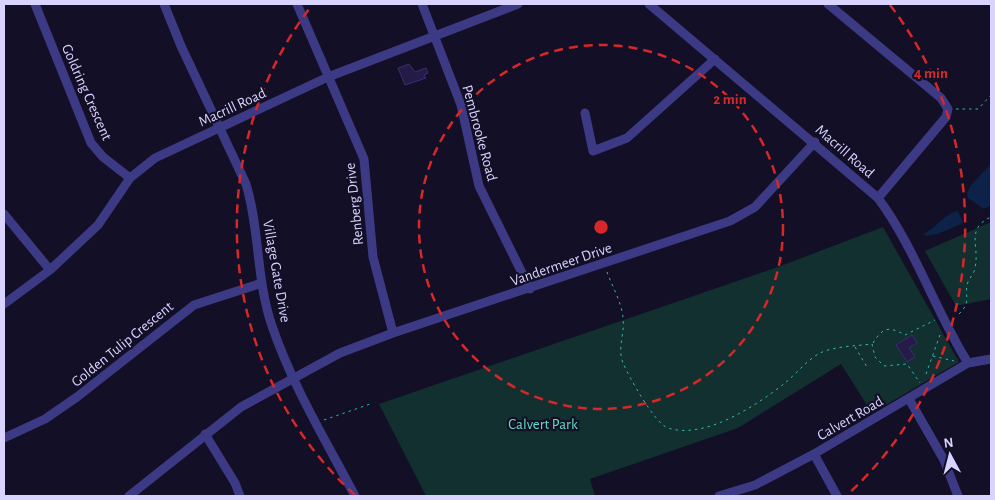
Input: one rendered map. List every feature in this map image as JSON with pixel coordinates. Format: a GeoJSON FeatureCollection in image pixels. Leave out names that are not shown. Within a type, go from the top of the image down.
{"type":"FeatureCollection","features":[{"type":"Feature","properties":{"kind":"street","name":"Goldring Crescent"},"geometry":{"type":"LineString","coordinates":[[35,4],[91,143],[103,157],[130,178]]}},
{"type":"Feature","properties":{"kind":"street","name":"Village Gate Drive"},"geometry":{"type":"LineString","coordinates":[[164,4],[181,46],[246,184],[253,207],[262,283],[271,325],[294,378],[355,496]]}},
{"type":"Feature","properties":{"kind":"street","name":"Renberg Drive"},"geometry":{"type":"LineString","coordinates":[[297,4],[364,159],[373,257],[393,333]]}},
{"type":"Feature","properties":{"kind":"street","name":"Pembrooke Road"},"geometry":{"type":"LineString","coordinates":[[422,4],[461,105],[479,186],[530,289]]}},
{"type":"Feature","properties":{"kind":"street","name":"Macrill Road"},"geometry":{"type":"LineString","coordinates":[[4,304],[50,270],[98,225],[130,178],[155,158],[328,77],[518,4]]}},
{"type":"Feature","properties":{"kind":"street","name":"Macrill Road"},"geometry":{"type":"LineString","coordinates":[[649,4],[815,142],[878,198],[896,223],[968,363]]}},
{"type":"Feature","properties":{"kind":"street"},"geometry":{"type":"LineString","coordinates":[[828,4],[941,98],[948,109],[946,117],[878,198]]}},
{"type":"Feature","properties":{"kind":"street"},"geometry":{"type":"LineString","coordinates":[[585,112],[593,151],[627,138],[715,59]]}},
{"type":"Feature","properties":{"kind":"street","name":"Vandermeer Drive"},"geometry":{"type":"LineString","coordinates":[[294,378],[340,353],[393,333],[730,221],[754,207],[815,142]]}},
{"type":"Feature","properties":{"kind":"street"},"geometry":{"type":"LineString","coordinates":[[4,214],[50,270]]}},
{"type":"Feature","properties":{"kind":"street","name":"Golden Tulip Crescent"},"geometry":{"type":"LineString","coordinates":[[4,438],[45,419],[78,397],[194,305],[262,283]]}},
{"type":"Feature","properties":{"kind":"street","name":"Calvert Road"},"geometry":{"type":"LineString","coordinates":[[719,496],[755,485],[814,454],[968,363],[991,359]]}},
{"type":"Feature","properties":{"kind":"street"},"geometry":{"type":"LineString","coordinates":[[129,496],[241,407],[294,378]]}},
{"type":"Feature","properties":{"kind":"street"},"geometry":{"type":"LineString","coordinates":[[909,399],[944,460],[958,496]]}},
{"type":"Feature","properties":{"kind":"street"},"geometry":{"type":"LineString","coordinates":[[205,434],[235,483],[240,496]]}},
{"type":"Feature","properties":{"kind":"street"},"geometry":{"type":"LineString","coordinates":[[814,454],[837,496]]}},
{"type":"Feature","properties":{"kind":"path"},"geometry":{"type":"LineString","coordinates":[[948,109],[978,109],[991,94]]}},
{"type":"Feature","properties":{"kind":"path"},"geometry":{"type":"LineString","coordinates":[[959,314],[968,300],[967,283],[975,268],[976,231],[981,222],[991,217]]}},
{"type":"Feature","properties":{"kind":"path"},"geometry":{"type":"LineString","coordinates":[[604,264],[623,318],[620,347],[623,363],[656,419],[667,428],[688,431],[714,426],[742,412],[784,384],[819,354],[872,344]]}},
{"type":"Feature","properties":{"kind":"path"},"geometry":{"type":"LineString","coordinates":[[924,390],[907,364],[884,366],[875,357],[872,344],[878,334],[885,330],[894,329],[905,335],[944,319]]}},
{"type":"Feature","properties":{"kind":"path"},"geometry":{"type":"LineString","coordinates":[[926,374],[944,319]]}},
{"type":"Feature","properties":{"kind":"path"},"geometry":{"type":"LineString","coordinates":[[854,346],[867,367]]}},
{"type":"Feature","properties":{"kind":"path"},"geometry":{"type":"LineString","coordinates":[[932,356],[968,363]]}},
{"type":"Feature","properties":{"kind":"path"},"geometry":{"type":"LineString","coordinates":[[317,422],[373,403]]}},
{"type":"Feature","properties":{"kind":"green space"},"geometry":{"type":"Polygon","coordinates":[[[991,222],[991,299],[956,306],[925,251],[991,222]]]}},
{"type":"Feature","properties":{"kind":"green space","name":"Calvert Park"},"geometry":{"type":"Polygon","coordinates":[[[883,227],[959,362],[872,413],[841,364],[738,428],[590,479],[595,496],[426,496],[379,404],[778,267],[883,227]]]}},
{"type":"Feature","properties":{"kind":"water"},"geometry":{"type":"Polygon","coordinates":[[[991,164],[991,205],[984,209],[968,198],[967,193],[971,185],[991,164]]]}},
{"type":"Feature","properties":{"kind":"water"},"geometry":{"type":"Polygon","coordinates":[[[958,211],[963,222],[961,224],[938,234],[925,236],[924,234],[945,218],[958,211]]]}},
{"type":"Feature","properties":{"kind":"building"},"geometry":{"type":"Polygon","coordinates":[[[409,64],[415,72],[426,68],[428,73],[424,75],[426,78],[405,85],[398,68],[409,64]]]}},
{"type":"Feature","properties":{"kind":"building"},"geometry":{"type":"Polygon","coordinates":[[[912,335],[917,343],[909,348],[915,357],[907,362],[896,345],[912,335]]]}}]}
